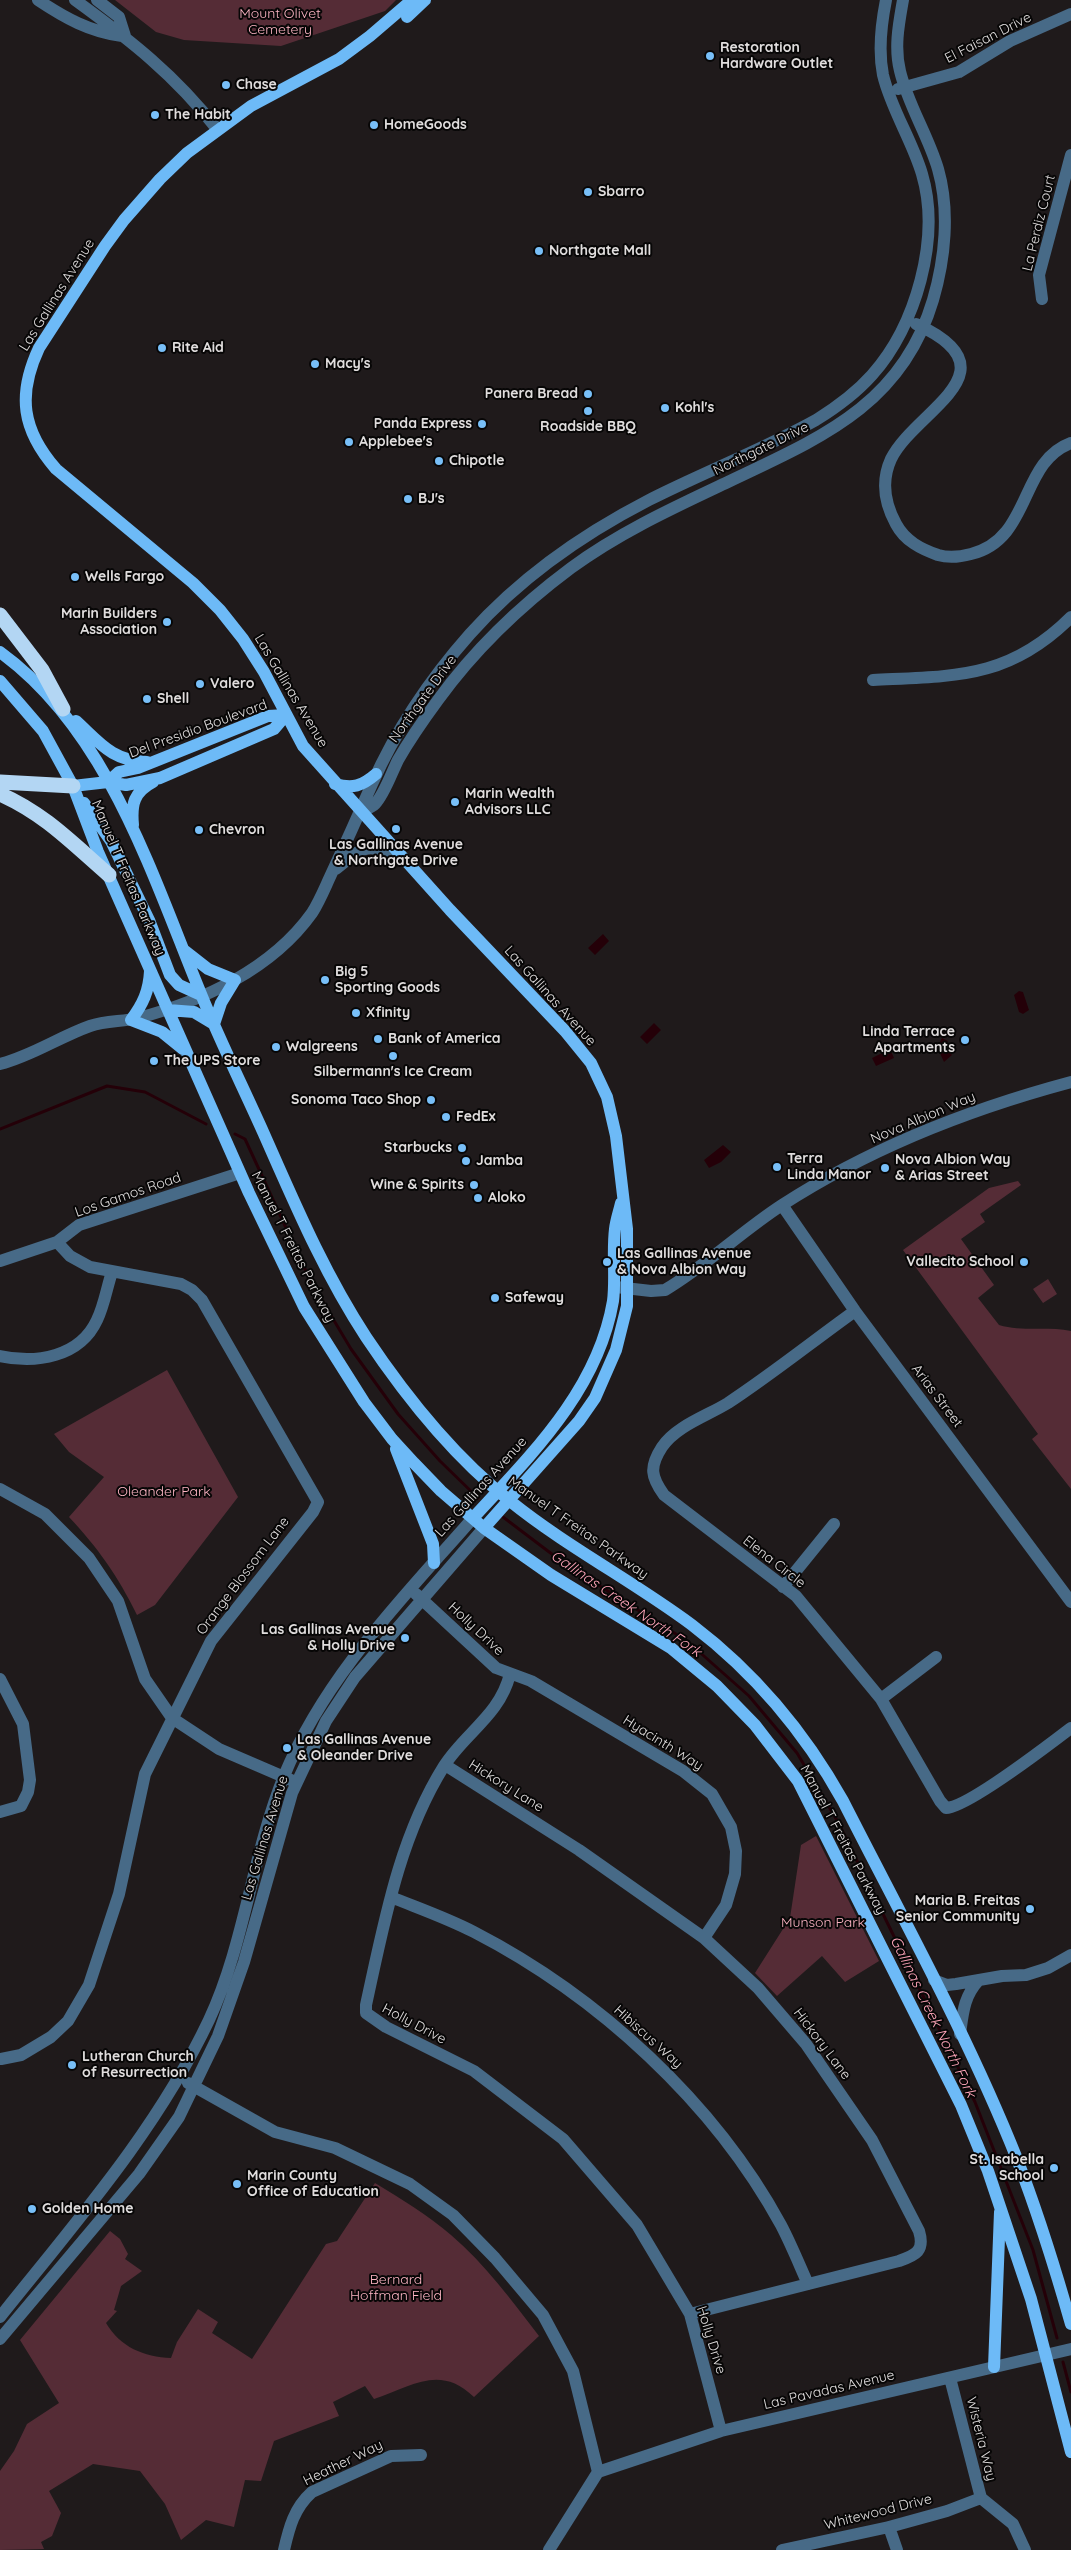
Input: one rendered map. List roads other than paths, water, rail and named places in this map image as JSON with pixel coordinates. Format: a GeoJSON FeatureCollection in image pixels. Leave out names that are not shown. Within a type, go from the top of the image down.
{"type":"FeatureCollection","features":[{"type":"Feature","properties":{"kind":"highway"},"geometry":{"type":"LineString","coordinates":[[0,615],[42,670],[62,709]]}},
{"type":"Feature","properties":{"kind":"highway"},"geometry":{"type":"LineString","coordinates":[[0,782],[73,786]]}},
{"type":"Feature","properties":{"kind":"highway"},"geometry":{"type":"LineString","coordinates":[[0,794],[27,806],[51,823],[109,875]]}},
{"type":"Feature","properties":{"kind":"main road"},"geometry":{"type":"LineString","coordinates":[[339,59],[370,36],[412,0]]}},
{"type":"Feature","properties":{"kind":"main road"},"geometry":{"type":"LineString","coordinates":[[339,59],[357,56],[376,43],[425,0]]}},
{"type":"Feature","properties":{"kind":"main road","name":"Las Gallinas Avenue"},"geometry":{"type":"LineString","coordinates":[[339,59],[274,92],[217,129],[160,179],[105,246],[39,348],[31,365],[26,385],[25,406],[29,429],[40,452],[56,469],[193,583],[220,610],[248,647],[303,746],[335,784],[565,1031],[591,1063],[607,1097],[616,1136],[627,1229],[626,1306],[616,1350],[595,1398],[563,1440],[484,1528]]}},
{"type":"Feature","properties":{"kind":"main road","name":"Manuel T Freitas Parkway"},"geometry":{"type":"LineString","coordinates":[[0,652],[62,709],[108,782],[134,834],[214,1024],[331,1281],[366,1337],[422,1413],[454,1450],[490,1500],[501,1509],[690,1624],[739,1664],[777,1703],[822,1763],[934,1980],[1016,2159],[1048,2245],[1071,2324]]}},
{"type":"Feature","properties":{"kind":"main road","name":"Manuel T Freitas Parkway"},"geometry":{"type":"LineString","coordinates":[[0,681],[43,731],[73,786],[109,875],[226,1144],[304,1307],[348,1379],[392,1439],[441,1491],[484,1528],[551,1575],[671,1648],[717,1686],[760,1732],[798,1781],[960,2106],[1000,2205],[1031,2299],[1071,2452]]}},
{"type":"Feature","properties":{"kind":"main road"},"geometry":{"type":"LineString","coordinates":[[62,709],[116,757],[125,760],[152,762]]}},
{"type":"Feature","properties":{"kind":"main road","name":"Del Presidio Boulevard"},"geometry":{"type":"LineString","coordinates":[[108,782],[119,772],[138,768],[268,716],[286,715]]}},
{"type":"Feature","properties":{"kind":"main road","name":"Del Presidio Boulevard"},"geometry":{"type":"LineString","coordinates":[[73,786],[108,782],[126,786],[160,778],[274,729],[286,715]]}},
{"type":"Feature","properties":{"kind":"main road"},"geometry":{"type":"LineString","coordinates":[[335,784],[350,788],[360,786],[376,774]]}},
{"type":"Feature","properties":{"kind":"main road"},"geometry":{"type":"LineString","coordinates":[[134,834],[131,810],[134,798],[143,788],[160,778]]}},
{"type":"Feature","properties":{"kind":"main road"},"geometry":{"type":"LineString","coordinates":[[73,786],[111,841],[149,920],[170,975],[179,985],[201,994]]}},
{"type":"Feature","properties":{"kind":"main road"},"geometry":{"type":"LineString","coordinates":[[168,1010],[194,1012],[214,1024],[222,1003],[235,980],[208,969],[184,950]]}},
{"type":"Feature","properties":{"kind":"main road"},"geometry":{"type":"LineString","coordinates":[[150,969],[149,987],[145,998],[131,1020],[162,1032],[186,1052]]}},
{"type":"Feature","properties":{"kind":"main road","name":"Las Gallinas Avenue"},"geometry":{"type":"LineString","coordinates":[[473,1518],[547,1436],[580,1390],[595,1357],[612,1301],[615,1228],[623,1196]]}},
{"type":"Feature","properties":{"kind":"main road"},"geometry":{"type":"LineString","coordinates":[[580,1390],[595,1398]]}},
{"type":"Feature","properties":{"kind":"main road"},"geometry":{"type":"LineString","coordinates":[[392,1439],[433,1544],[434,1563]]}},
{"type":"Feature","properties":{"kind":"main road"},"geometry":{"type":"LineString","coordinates":[[994,2367],[1000,2205]]}},
{"type":"Feature","properties":{"kind":"street"},"geometry":{"type":"LineString","coordinates":[[38,0],[74,22],[100,33],[125,36]]}},
{"type":"Feature","properties":{"kind":"street"},"geometry":{"type":"LineString","coordinates":[[75,0],[125,36],[173,77],[217,129]]}},
{"type":"Feature","properties":{"kind":"street"},"geometry":{"type":"LineString","coordinates":[[97,0],[119,17],[125,36]]}},
{"type":"Feature","properties":{"kind":"street","name":"Northgate Drive"},"geometry":{"type":"LineString","coordinates":[[0,1064],[22,1059],[90,1026],[103,1022],[131,1020],[168,1010],[235,980],[278,952],[301,928],[314,910],[361,812],[376,774],[407,718],[470,634],[521,586],[603,526],[650,500],[798,430],[836,408],[873,374],[898,338],[907,320],[916,298],[927,243],[926,198],[923,176],[889,92],[881,56],[880,35],[886,0]]}},
{"type":"Feature","properties":{"kind":"street","name":"Northgate Drive"},"geometry":{"type":"LineString","coordinates":[[361,812],[375,804],[411,739],[437,701],[481,647],[546,587],[612,540],[658,515],[806,445],[846,422],[886,386],[900,366],[922,327],[932,304],[944,244],[943,197],[939,172],[900,71],[897,36],[903,0]]}},
{"type":"Feature","properties":{"kind":"street","name":"El Faisan Drive"},"geometry":{"type":"LineString","coordinates":[[889,92],[959,72],[1010,41],[1071,14]]}},
{"type":"Feature","properties":{"kind":"street","name":"La Perdiz Court"},"geometry":{"type":"LineString","coordinates":[[1042,299],[1039,275],[1071,155]]}},
{"type":"Feature","properties":{"kind":"street"},"geometry":{"type":"LineString","coordinates":[[907,320],[952,346],[959,358],[960,370],[958,381],[951,393],[902,444],[892,458],[886,476],[885,494],[888,510],[897,527],[908,540],[924,551],[943,556],[961,557],[979,552],[993,545],[1006,534],[1016,520],[1041,469],[1050,456],[1062,446],[1071,443]]}},
{"type":"Feature","properties":{"kind":"street"},"geometry":{"type":"LineString","coordinates":[[873,680],[947,677],[989,669],[1008,662],[1043,642],[1071,617]]}},
{"type":"Feature","properties":{"kind":"street"},"geometry":{"type":"LineString","coordinates":[[470,634],[481,647]]}},
{"type":"Feature","properties":{"kind":"street"},"geometry":{"type":"LineString","coordinates":[[332,873],[355,853],[367,848],[376,848],[406,860]]}},
{"type":"Feature","properties":{"kind":"street","name":"Nova Albion Way"},"geometry":{"type":"LineString","coordinates":[[614,1287],[651,1292],[665,1290],[782,1205],[878,1152],[1011,1098],[1071,1082]]}},
{"type":"Feature","properties":{"kind":"street","name":"Los Gamos Road"},"geometry":{"type":"LineString","coordinates":[[0,1260],[57,1242],[79,1225],[240,1173]]}},
{"type":"Feature","properties":{"kind":"street","name":"Arias Street"},"geometry":{"type":"LineString","coordinates":[[782,1205],[855,1311],[1071,1602]]}},
{"type":"Feature","properties":{"kind":"street","name":"Orange Blossom Lane"},"geometry":{"type":"LineString","coordinates":[[1,2060],[21,2055],[51,2037],[68,2021],[89,1985],[120,1894],[145,1774],[211,1641],[313,1512],[318,1502],[202,1300],[192,1290],[181,1284],[90,1267],[77,1260],[57,1242]]}},
{"type":"Feature","properties":{"kind":"street"},"geometry":{"type":"LineString","coordinates":[[0,1356],[16,1359],[40,1359],[71,1349],[86,1336],[97,1320],[112,1272]]}},
{"type":"Feature","properties":{"kind":"street","name":"Elena Circle"},"geometry":{"type":"LineString","coordinates":[[855,1311],[728,1402],[672,1436],[662,1447],[653,1465],[653,1480],[664,1495],[796,1596],[882,1699],[946,1808],[956,1807],[965,1802],[1035,1756],[1071,1728]]}},
{"type":"Feature","properties":{"kind":"street"},"geometry":{"type":"LineString","coordinates":[[0,1489],[45,1514],[90,1558],[118,1601],[145,1679],[172,1718],[219,1748],[296,1782]]}},
{"type":"Feature","properties":{"kind":"street","name":"Las Gallinas Avenue"},"geometry":{"type":"LineString","coordinates":[[0,2317],[115,2173],[179,2079],[210,2018],[230,1965],[270,1818],[284,1776],[307,1728],[336,1680],[473,1518]]}},
{"type":"Feature","properties":{"kind":"street"},"geometry":{"type":"LineString","coordinates":[[783,1587],[834,1524]]}},
{"type":"Feature","properties":{"kind":"street","name":"Las Gallinas Avenue"},"geometry":{"type":"LineString","coordinates":[[0,2340],[139,2174],[179,2117],[218,2036],[244,1962],[283,1820],[296,1782],[326,1722],[355,1677],[421,1598],[484,1528]]}},
{"type":"Feature","properties":{"kind":"street","name":"Holly Drive"},"geometry":{"type":"LineString","coordinates":[[411,1589],[496,1668],[510,1674],[499,1702],[445,1765],[412,1828],[390,1897],[366,2005],[366,2013],[386,2027],[474,2071],[563,2139],[637,2225],[690,2314],[720,2431]]}},
{"type":"Feature","properties":{"kind":"street"},"geometry":{"type":"LineString","coordinates":[[882,1699],[936,1657]]}},
{"type":"Feature","properties":{"kind":"street","name":"Hyacinth Way"},"geometry":{"type":"LineString","coordinates":[[510,1674],[531,1681],[675,1766],[712,1794],[731,1827],[736,1851],[735,1874],[726,1905],[704,1938]]}},
{"type":"Feature","properties":{"kind":"street"},"geometry":{"type":"LineString","coordinates":[[0,1679],[23,1724],[30,1780],[28,1792],[21,1806],[0,1812]]}},
{"type":"Feature","properties":{"kind":"street","name":"Hickory Lane"},"geometry":{"type":"LineString","coordinates":[[445,1765],[579,1850],[704,1938],[758,1988],[806,2044],[872,2140],[919,2231],[922,2242],[921,2247],[908,2258],[690,2314]]}},
{"type":"Feature","properties":{"kind":"street","name":"Hibiscus Way"},"geometry":{"type":"LineString","coordinates":[[390,1897],[474,1932],[560,1983],[575,1993],[671,2077],[713,2125],[747,2171],[781,2225],[808,2284]]}},
{"type":"Feature","properties":{"kind":"street"},"geometry":{"type":"LineString","coordinates":[[934,1980],[947,1985],[1002,1976],[1026,1975],[1048,1968],[1071,1955]]}},
{"type":"Feature","properties":{"kind":"street"},"geometry":{"type":"LineString","coordinates":[[960,2034],[964,2002],[969,1991],[979,1980]]}},
{"type":"Feature","properties":{"kind":"street"},"geometry":{"type":"LineString","coordinates":[[179,2079],[275,2132],[335,2148],[410,2184],[453,2215],[495,2258],[543,2315],[573,2371],[598,2472],[549,2550]]}},
{"type":"Feature","properties":{"kind":"street","name":"Las Pavadas Avenue"},"geometry":{"type":"LineString","coordinates":[[598,2472],[720,2431],[1071,2349]]}},
{"type":"Feature","properties":{"kind":"street","name":"Wisteria Way"},"geometry":{"type":"LineString","coordinates":[[950,2378],[980,2498],[1013,2524],[1025,2550]]}},
{"type":"Feature","properties":{"kind":"street","name":"Heather Way"},"geometry":{"type":"LineString","coordinates":[[284,2550],[290,2524],[301,2502],[312,2492],[391,2456],[421,2455]]}},
{"type":"Feature","properties":{"kind":"street","name":"Whitewood Drive"},"geometry":{"type":"LineString","coordinates":[[782,2550],[889,2527],[947,2511],[980,2498]]}},
{"type":"Feature","properties":{"kind":"street"},"geometry":{"type":"LineString","coordinates":[[889,2527],[897,2550]]}},
{"type":"Feature","properties":{"kind":"waterway","name":"Gallinas Creek North Fork"},"geometry":{"type":"LineString","coordinates":[[0,1129],[107,1086],[145,1092],[206,1124]]}},
{"type":"Feature","properties":{"kind":"waterway","name":"Gallinas Creek North Fork"},"geometry":{"type":"LineString","coordinates":[[235,1134],[245,1139],[311,1282],[351,1349],[398,1414],[440,1461],[478,1498]]}},
{"type":"Feature","properties":{"kind":"waterway","name":"Gallinas Creek North Fork"},"geometry":{"type":"LineString","coordinates":[[503,1517],[565,1564],[687,1641],[749,1696],[797,1753],[838,1822],[975,2102],[1033,2250],[1057,2338]]}},
{"type":"Feature","properties":{"kind":"waterway","name":"Gallinas Creek North Fork"},"geometry":{"type":"LineString","coordinates":[[1063,2362],[1071,2392]]}},
{"type":"Feature","properties":{"kind":"place","name":"Restoration Hardware Outlet"},"geometry":{"type":"Point","coordinates":[710,56]}},
{"type":"Feature","properties":{"kind":"place","name":"Chase"},"geometry":{"type":"Point","coordinates":[226,85]}},
{"type":"Feature","properties":{"kind":"place","name":"The Habit"},"geometry":{"type":"Point","coordinates":[155,115]}},
{"type":"Feature","properties":{"kind":"place","name":"HomeGoods"},"geometry":{"type":"Point","coordinates":[374,125]}},
{"type":"Feature","properties":{"kind":"place","name":"Sbarro"},"geometry":{"type":"Point","coordinates":[588,192]}},
{"type":"Feature","properties":{"kind":"place","name":"Northgate Mall"},"geometry":{"type":"Point","coordinates":[539,251]}},
{"type":"Feature","properties":{"kind":"place","name":"Rite Aid"},"geometry":{"type":"Point","coordinates":[162,348]}},
{"type":"Feature","properties":{"kind":"place","name":"Macy's"},"geometry":{"type":"Point","coordinates":[315,364]}},
{"type":"Feature","properties":{"kind":"place","name":"Panera Bread"},"geometry":{"type":"Point","coordinates":[588,394]}},
{"type":"Feature","properties":{"kind":"place","name":"Kohl's"},"geometry":{"type":"Point","coordinates":[665,408]}},
{"type":"Feature","properties":{"kind":"place","name":"Roadside BBQ"},"geometry":{"type":"Point","coordinates":[588,411]}},
{"type":"Feature","properties":{"kind":"place","name":"Panda Express"},"geometry":{"type":"Point","coordinates":[482,424]}},
{"type":"Feature","properties":{"kind":"place","name":"Applebee's"},"geometry":{"type":"Point","coordinates":[349,442]}},
{"type":"Feature","properties":{"kind":"place","name":"Chipotle"},"geometry":{"type":"Point","coordinates":[439,461]}},
{"type":"Feature","properties":{"kind":"place","name":"BJ's"},"geometry":{"type":"Point","coordinates":[408,499]}},
{"type":"Feature","properties":{"kind":"place","name":"Wells Fargo"},"geometry":{"type":"Point","coordinates":[75,577]}},
{"type":"Feature","properties":{"kind":"place","name":"Marin Builders Association"},"geometry":{"type":"Point","coordinates":[167,622]}},
{"type":"Feature","properties":{"kind":"place","name":"Valero"},"geometry":{"type":"Point","coordinates":[200,684]}},
{"type":"Feature","properties":{"kind":"place","name":"Shell"},"geometry":{"type":"Point","coordinates":[147,699]}},
{"type":"Feature","properties":{"kind":"place","name":"Marin Wealth Advisors LLC"},"geometry":{"type":"Point","coordinates":[455,802]}},
{"type":"Feature","properties":{"kind":"place","name":"Las Gallinas Avenue & Northgate Drive"},"geometry":{"type":"Point","coordinates":[396,829]}},
{"type":"Feature","properties":{"kind":"place","name":"Chevron"},"geometry":{"type":"Point","coordinates":[199,830]}},
{"type":"Feature","properties":{"kind":"place","name":"Big 5 Sporting Goods"},"geometry":{"type":"Point","coordinates":[325,980]}},
{"type":"Feature","properties":{"kind":"place","name":"Xfinity"},"geometry":{"type":"Point","coordinates":[356,1013]}},
{"type":"Feature","properties":{"kind":"place","name":"Bank of America"},"geometry":{"type":"Point","coordinates":[378,1039]}},
{"type":"Feature","properties":{"kind":"place","name":"Linda Terrace Apartments"},"geometry":{"type":"Point","coordinates":[965,1040]}},
{"type":"Feature","properties":{"kind":"place","name":"Walgreens"},"geometry":{"type":"Point","coordinates":[276,1047]}},
{"type":"Feature","properties":{"kind":"place","name":"Silbermann's Ice Cream"},"geometry":{"type":"Point","coordinates":[393,1056]}},
{"type":"Feature","properties":{"kind":"place","name":"The UPS Store"},"geometry":{"type":"Point","coordinates":[154,1061]}},
{"type":"Feature","properties":{"kind":"place","name":"Sonoma Taco Shop"},"geometry":{"type":"Point","coordinates":[431,1100]}},
{"type":"Feature","properties":{"kind":"place","name":"FedEx"},"geometry":{"type":"Point","coordinates":[446,1117]}},
{"type":"Feature","properties":{"kind":"place","name":"Starbucks"},"geometry":{"type":"Point","coordinates":[462,1148]}},
{"type":"Feature","properties":{"kind":"place","name":"Jamba"},"geometry":{"type":"Point","coordinates":[466,1161]}},
{"type":"Feature","properties":{"kind":"place","name":"Terra Linda Manor"},"geometry":{"type":"Point","coordinates":[777,1167]}},
{"type":"Feature","properties":{"kind":"place","name":"Nova Albion Way & Arias Street"},"geometry":{"type":"Point","coordinates":[885,1168]}},
{"type":"Feature","properties":{"kind":"place","name":"Wine & Spirits"},"geometry":{"type":"Point","coordinates":[474,1185]}},
{"type":"Feature","properties":{"kind":"place","name":"Aloko"},"geometry":{"type":"Point","coordinates":[478,1198]}},
{"type":"Feature","properties":{"kind":"place","name":"Las Gallinas Avenue & Nova Albion Way"},"geometry":{"type":"Point","coordinates":[607,1262]}},
{"type":"Feature","properties":{"kind":"place","name":"Vallecito School"},"geometry":{"type":"Point","coordinates":[1024,1262]}},
{"type":"Feature","properties":{"kind":"place","name":"Safeway"},"geometry":{"type":"Point","coordinates":[495,1298]}},
{"type":"Feature","properties":{"kind":"place","name":"Las Gallinas Avenue & Holly Drive"},"geometry":{"type":"Point","coordinates":[405,1638]}},
{"type":"Feature","properties":{"kind":"place","name":"Las Gallinas Avenue & Oleander Drive"},"geometry":{"type":"Point","coordinates":[287,1748]}},
{"type":"Feature","properties":{"kind":"place","name":"Maria B. Freitas Senior Community"},"geometry":{"type":"Point","coordinates":[1030,1909]}},
{"type":"Feature","properties":{"kind":"place","name":"Lutheran Church of Resurrection"},"geometry":{"type":"Point","coordinates":[72,2065]}},
{"type":"Feature","properties":{"kind":"place","name":"St. Isabella School"},"geometry":{"type":"Point","coordinates":[1054,2168]}},
{"type":"Feature","properties":{"kind":"place","name":"Marin County Office of Education"},"geometry":{"type":"Point","coordinates":[237,2184]}},
{"type":"Feature","properties":{"kind":"place","name":"Golden Home"},"geometry":{"type":"Point","coordinates":[32,2209]}},
{"type":"Feature","properties":{"kind":"park label","name":"Mount Olivet Cemetery"},"geometry":{"type":"Point","coordinates":[280,22]}},
{"type":"Feature","properties":{"kind":"park label","name":"Oleander Park"},"geometry":{"type":"Point","coordinates":[164,1492]}},
{"type":"Feature","properties":{"kind":"park label","name":"Munson Park"},"geometry":{"type":"Point","coordinates":[823,1923]}},
{"type":"Feature","properties":{"kind":"park label","name":"Bernard Hoffman Field"},"geometry":{"type":"Point","coordinates":[396,2288]}}]}
